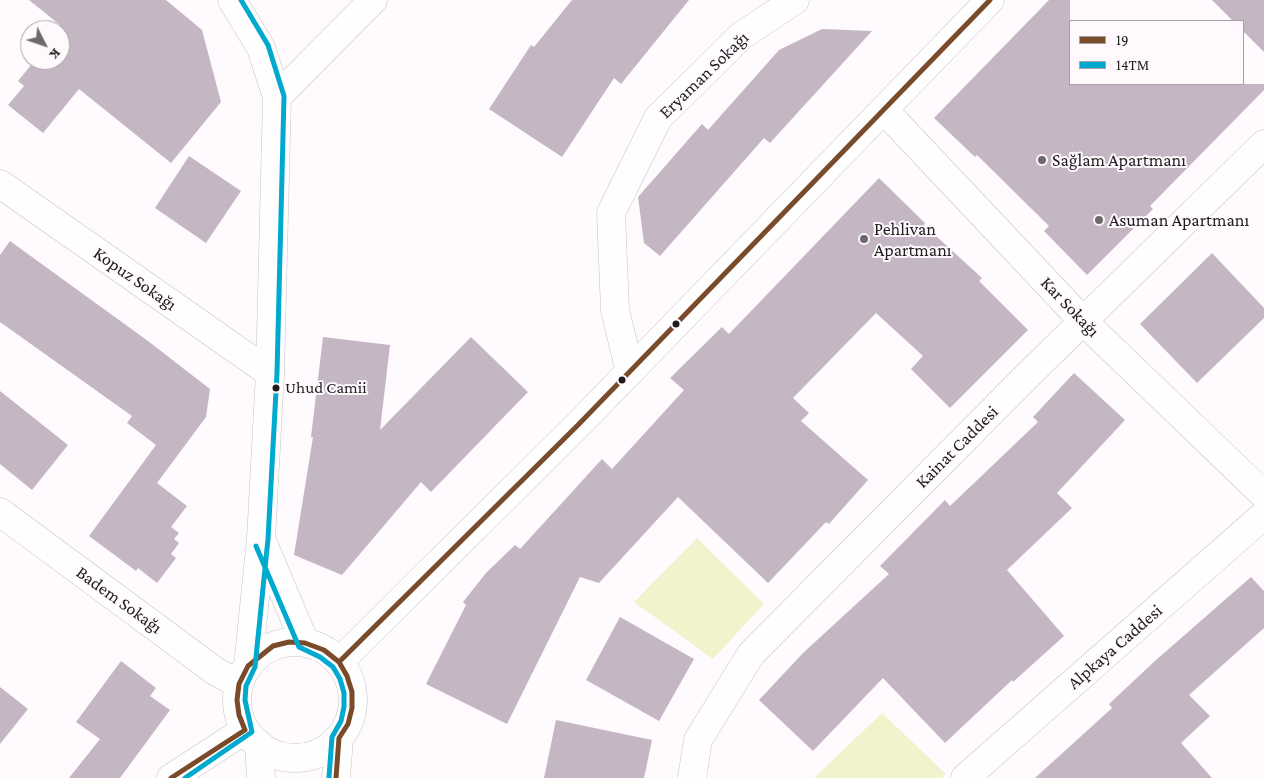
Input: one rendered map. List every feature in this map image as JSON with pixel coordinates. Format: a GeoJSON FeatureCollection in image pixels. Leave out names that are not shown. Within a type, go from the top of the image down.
{"type":"FeatureCollection","features":[{"type":"Feature","properties":{"kind":"street"},"geometry":{"type":"LineString","coordinates":[[232,0],[261,48],[277,96],[270,373],[261,539],[238,708],[252,737],[262,778]]}},
{"type":"Feature","properties":{"kind":"street"},"geometry":{"type":"LineString","coordinates":[[277,96],[373,0]]}},
{"type":"Feature","properties":{"kind":"street","name":"Eryaman Sokağı"},"geometry":{"type":"LineString","coordinates":[[630,372],[615,310],[611,213],[658,118],[741,36],[796,0]]}},
{"type":"Feature","properties":{"kind":"street"},"geometry":{"type":"LineString","coordinates":[[339,662],[630,372],[990,0]]}},
{"type":"Feature","properties":{"kind":"street","name":"Kar Sokağı"},"geometry":{"type":"LineString","coordinates":[[884,110],[1083,321],[1264,495]]}},
{"type":"Feature","properties":{"kind":"street","name":"Kainat Caddesi"},"geometry":{"type":"LineString","coordinates":[[692,778],[698,740],[751,654],[1083,321],[1264,144]]}},
{"type":"Feature","properties":{"kind":"street","name":"Kopuz Sokağı"},"geometry":{"type":"LineString","coordinates":[[0,184],[270,373]]}},
{"type":"Feature","properties":{"kind":"street","name":"Badem Sokağı"},"geometry":{"type":"LineString","coordinates":[[0,512],[216,671],[244,675]]}},
{"type":"Feature","properties":{"kind":"street","name":"Alpkaya Caddesi"},"geometry":{"type":"LineString","coordinates":[[965,778],[1264,515]]}},
{"type":"Feature","properties":{"kind":"street"},"geometry":{"type":"LineString","coordinates":[[261,539],[305,643]]}},
{"type":"Feature","properties":{"kind":"street"},"geometry":{"type":"LineString","coordinates":[[244,675],[259,654],[273,646],[289,642],[305,643],[324,650],[339,662],[347,676],[352,692],[352,708],[348,724],[339,738],[325,749],[308,756],[290,758],[273,754],[252,737]]}},
{"type":"Feature","properties":{"kind":"street"},"geometry":{"type":"LineString","coordinates":[[170,778],[252,737]]}},
{"type":"Feature","properties":{"kind":"street"},"geometry":{"type":"LineString","coordinates":[[336,778],[339,738]]}},
{"type":"Feature","properties":{"kind":"green space"},"geometry":{"type":"Polygon","coordinates":[[[697,538],[764,604],[713,659],[634,602],[697,538]]]}},
{"type":"Feature","properties":{"kind":"green space"},"geometry":{"type":"Polygon","coordinates":[[[882,713],[946,774],[942,778],[814,778],[882,713]]]}},
{"type":"Feature","properties":{"kind":"building"},"geometry":{"type":"Polygon","coordinates":[[[29,0],[166,0],[202,30],[221,102],[171,163],[79,89],[43,133],[8,105],[24,86],[18,81],[27,70],[70,70],[70,20],[54,20],[29,0]]]}},
{"type":"Feature","properties":{"kind":"building"},"geometry":{"type":"Polygon","coordinates":[[[572,0],[689,0],[621,84],[614,78],[562,157],[489,109],[531,45],[534,47],[572,0]]]}},
{"type":"Feature","properties":{"kind":"building"},"geometry":{"type":"Polygon","coordinates":[[[1049,0],[1070,0],[1069,85],[1264,84],[1264,90],[1150,206],[1153,209],[1087,275],[1044,231],[1049,226],[977,155],[975,157],[934,118],[1049,0]]]}},
{"type":"Feature","properties":{"kind":"building"},"geometry":{"type":"Polygon","coordinates":[[[1212,0],[1264,0],[1264,52],[1244,32],[1244,20],[1232,20],[1212,0]]]}},
{"type":"Feature","properties":{"kind":"building"},"geometry":{"type":"Polygon","coordinates":[[[822,29],[872,31],[770,143],[764,138],[660,256],[644,243],[638,197],[702,124],[708,130],[779,50],[822,29]]]}},
{"type":"Feature","properties":{"kind":"building"},"geometry":{"type":"Polygon","coordinates":[[[189,156],[241,191],[206,243],[155,208],[189,156]]]}},
{"type":"Feature","properties":{"kind":"building"},"geometry":{"type":"Polygon","coordinates":[[[879,178],[925,223],[924,225],[982,278],[979,281],[1028,330],[950,408],[911,369],[923,356],[876,313],[793,398],[809,413],[801,421],[868,480],[829,524],[826,522],[768,583],[678,497],[599,583],[580,577],[507,724],[426,684],[466,605],[463,602],[486,573],[515,545],[520,549],[602,459],[612,469],[684,390],[670,378],[722,327],[729,334],[879,178]]]}},
{"type":"Feature","properties":{"kind":"building"},"geometry":{"type":"Polygon","coordinates":[[[10,241],[148,341],[210,389],[206,417],[157,483],[187,506],[171,527],[179,533],[174,539],[179,543],[171,554],[176,558],[157,583],[138,568],[136,571],[89,536],[156,445],[127,423],[132,416],[0,322],[0,255],[10,241]]]}},
{"type":"Feature","properties":{"kind":"building"},"geometry":{"type":"Polygon","coordinates":[[[1212,253],[1264,308],[1264,318],[1197,383],[1140,324],[1212,253]]]}},
{"type":"Feature","properties":{"kind":"building"},"geometry":{"type":"Polygon","coordinates":[[[323,337],[390,345],[380,430],[471,337],[528,392],[431,492],[421,482],[342,575],[294,555],[313,437],[311,437],[323,337]]]}},
{"type":"Feature","properties":{"kind":"building"},"geometry":{"type":"Polygon","coordinates":[[[1074,373],[1125,420],[1057,493],[1072,508],[1007,570],[1064,636],[1013,682],[1012,680],[945,743],[883,678],[813,751],[759,700],[803,653],[889,574],[880,566],[945,500],[950,506],[1038,422],[1033,417],[1074,373]]]}},
{"type":"Feature","properties":{"kind":"building"},"geometry":{"type":"Polygon","coordinates":[[[0,391],[68,445],[32,490],[0,464],[0,391]]]}},
{"type":"Feature","properties":{"kind":"building"},"geometry":{"type":"Polygon","coordinates":[[[1251,577],[1264,591],[1264,628],[1189,695],[1210,716],[1181,743],[1212,778],[1035,778],[1112,708],[1109,704],[1156,660],[1251,577]]]}},
{"type":"Feature","properties":{"kind":"building"},"geometry":{"type":"Polygon","coordinates":[[[620,617],[694,659],[659,721],[586,680],[620,617]]]}},
{"type":"Feature","properties":{"kind":"building"},"geometry":{"type":"Polygon","coordinates":[[[121,661],[156,688],[150,696],[170,710],[120,778],[69,778],[100,739],[76,722],[121,661]]]}},
{"type":"Feature","properties":{"kind":"building"},"geometry":{"type":"Polygon","coordinates":[[[0,687],[28,709],[0,744],[0,687]]]}},
{"type":"Feature","properties":{"kind":"building"},"geometry":{"type":"Polygon","coordinates":[[[556,720],[652,740],[644,778],[544,778],[556,720]]]}},
{"type":"Feature","properties":{"kind":"transit line","name":"14TM"},"geometry":{"type":"LineString","coordinates":[[185,778],[252,732],[245,700],[246,686],[255,667],[268,539],[277,373],[284,96],[268,45],[241,0]]}},
{"type":"Feature","properties":{"kind":"transit line","name":"19"},"geometry":{"type":"LineString","coordinates":[[339,662],[578,425],[990,0]]}},
{"type":"Feature","properties":{"kind":"transit line","name":"14TM"},"geometry":{"type":"LineString","coordinates":[[256,546],[299,647],[320,657],[333,667],[340,679],[344,693],[344,707],[341,721],[332,737],[329,777]]}},
{"type":"Feature","properties":{"kind":"transit line","name":"19"},"geometry":{"type":"LineString","coordinates":[[245,730],[239,715],[237,700],[239,684],[248,666],[273,646],[289,642],[305,643],[324,650],[339,662],[347,676],[352,692],[352,708],[348,724],[339,738],[336,778]]}},
{"type":"Feature","properties":{"kind":"transit line","name":"19"},"geometry":{"type":"LineString","coordinates":[[171,778],[245,730]]}},
{"type":"Feature","properties":{"kind":"place","name":"Sağlam Apartmanı"},"geometry":{"type":"Point","coordinates":[1042,160]}},
{"type":"Feature","properties":{"kind":"place","name":"Asuman Apartmanı"},"geometry":{"type":"Point","coordinates":[1099,220]}},
{"type":"Feature","properties":{"kind":"place","name":"Pehlivan Apartmanı"},"geometry":{"type":"Point","coordinates":[864,239]}},
{"type":"Feature","properties":{"kind":"place","name":"Uhud Camii"},"geometry":{"type":"Point","coordinates":[276,388]}}]}
